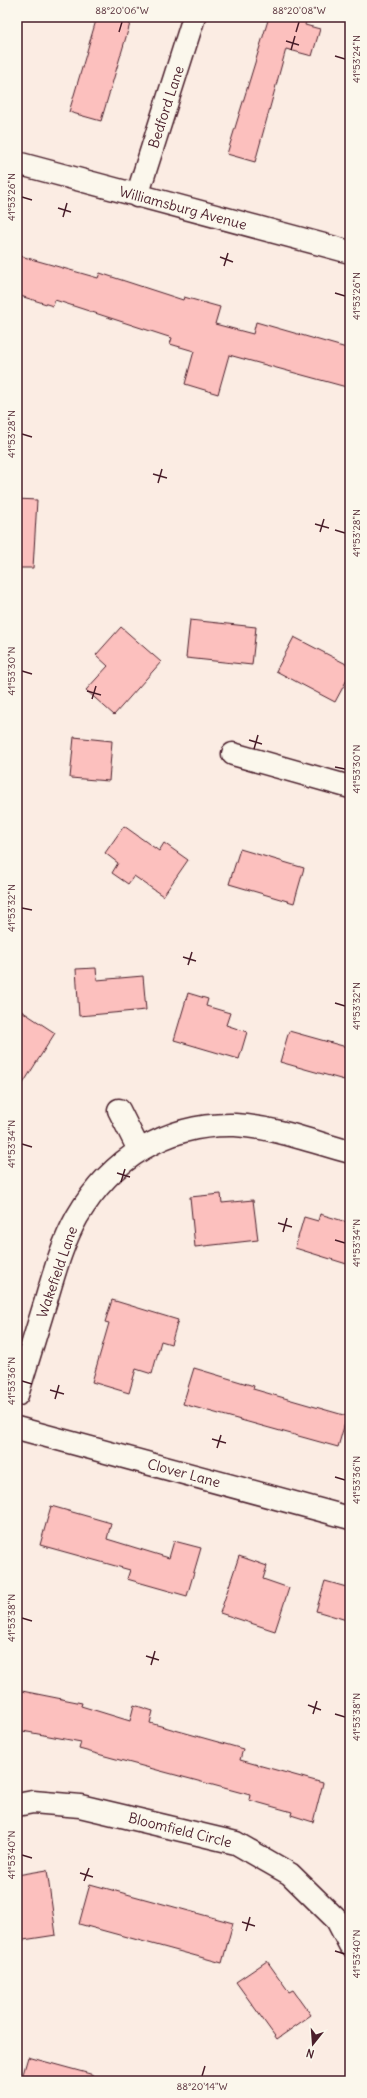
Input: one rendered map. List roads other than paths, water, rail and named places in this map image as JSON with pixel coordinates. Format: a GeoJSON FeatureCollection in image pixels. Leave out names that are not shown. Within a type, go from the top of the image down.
{"type":"FeatureCollection","features":[{"type":"Feature","properties":{"kind":"street","name":"Bedford Lane"},"geometry":{"type":"LineString","coordinates":[[137,196],[194,17]]}},
{"type":"Feature","properties":{"kind":"street","name":"Williamsburg Avenue"},"geometry":{"type":"LineString","coordinates":[[17,163],[350,252]]}},
{"type":"Feature","properties":{"kind":"street"},"geometry":{"type":"LineString","coordinates":[[233,754],[350,787]]}},
{"type":"Feature","properties":{"kind":"street"},"geometry":{"type":"LineString","coordinates":[[119,1110],[139,1150]]}},
{"type":"Feature","properties":{"kind":"street","name":"Wakefield Lane"},"geometry":{"type":"LineString","coordinates":[[17,1395],[60,1256],[76,1218],[98,1185],[139,1150],[176,1134],[204,1127],[236,1125],[270,1130],[350,1152]]}},
{"type":"Feature","properties":{"kind":"street","name":"Clover Lane"},"geometry":{"type":"LineString","coordinates":[[17,1428],[350,1518]]}},
{"type":"Feature","properties":{"kind":"street","name":"Bloomfield Circle"},"geometry":{"type":"LineString","coordinates":[[17,1805],[33,1802],[80,1806],[236,1843],[290,1874],[337,1920],[350,1945]]}}]}
